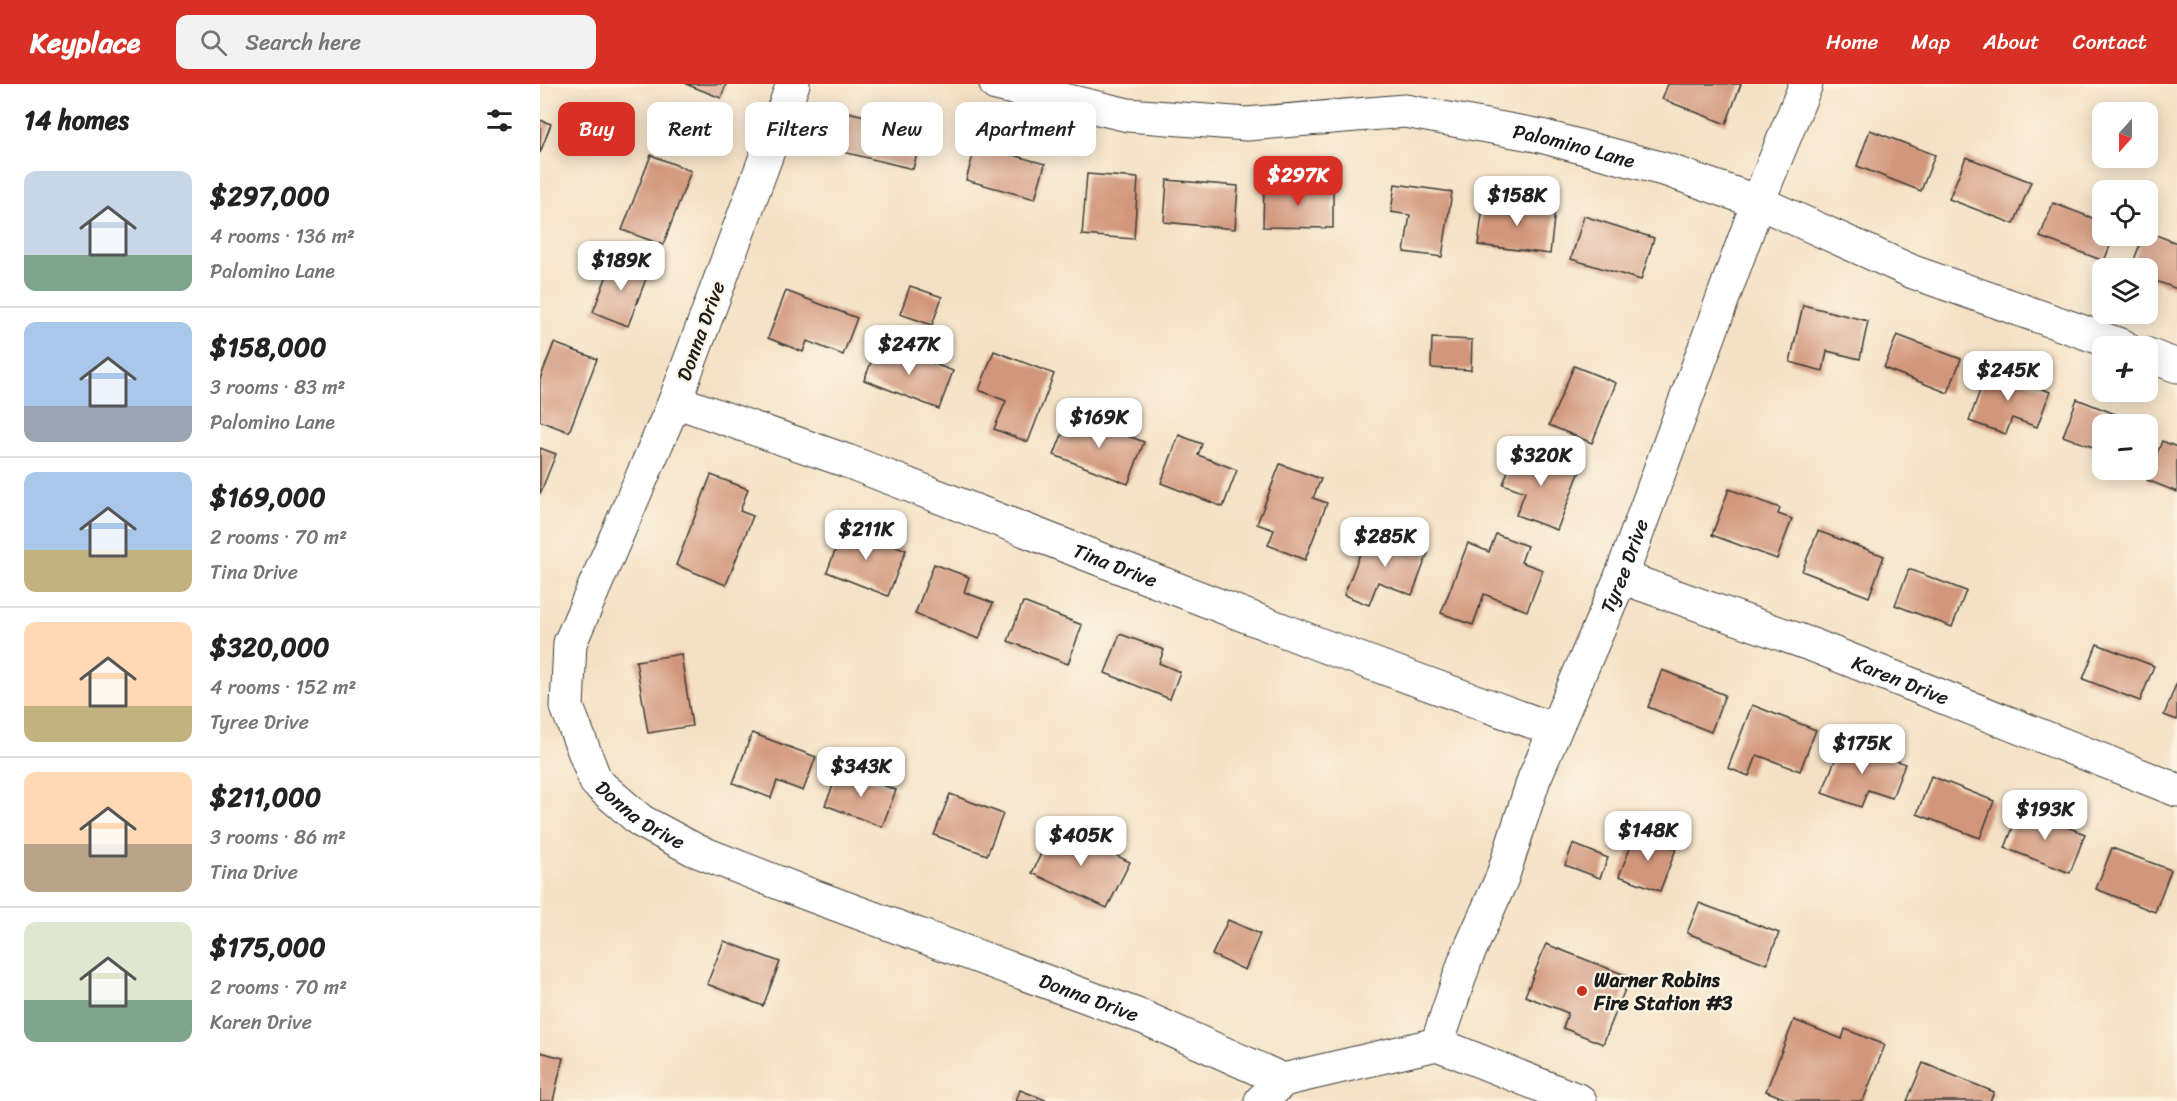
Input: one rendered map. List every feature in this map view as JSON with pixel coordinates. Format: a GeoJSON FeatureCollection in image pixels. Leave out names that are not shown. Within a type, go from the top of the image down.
{"type":"FeatureCollection","features":[{"type":"Feature","properties":{"kind":"street","name":"Donna Drive"},"geometry":{"type":"LineString","coordinates":[[793,84],[675,401],[570,643],[567,707],[596,783],[641,821],[695,850],[805,893],[1145,1018],[1272,1091]]}},
{"type":"Feature","properties":{"kind":"street","name":"Palomino Lane"},"geometry":{"type":"LineString","coordinates":[[996,84],[1128,116],[1247,124],[1405,111],[1541,136],[1667,170],[1758,202],[1913,272],[2095,336]]}},
{"type":"Feature","properties":{"kind":"street","name":"Tyree Drive"},"geometry":{"type":"LineString","coordinates":[[1437,1044],[1466,961],[1503,878],[1534,780],[1621,577],[1758,202],[1806,84]]}},
{"type":"Feature","properties":{"kind":"street"},"geometry":{"type":"LineString","coordinates":[[2158,359],[2177,366]]}},
{"type":"Feature","properties":{"kind":"street","name":"Tina Drive"},"geometry":{"type":"LineString","coordinates":[[675,401],[847,461],[1310,641],[1555,730]]}},
{"type":"Feature","properties":{"kind":"street","name":"Karen Drive"},"geometry":{"type":"LineString","coordinates":[[1621,577],[1815,646],[2177,790]]}},
{"type":"Feature","properties":{"kind":"street"},"geometry":{"type":"LineString","coordinates":[[1272,1091],[1437,1044],[1580,1101]]}},
{"type":"Feature","properties":{"kind":"building"},"geometry":{"type":"Polygon","coordinates":[[[686,84],[726,84],[721,98],[686,84]]]}},
{"type":"Feature","properties":{"kind":"building"},"geometry":{"type":"Polygon","coordinates":[[[1668,84],[1741,84],[1726,124],[1662,99],[1668,84]]]}},
{"type":"Feature","properties":{"kind":"building"},"geometry":{"type":"Polygon","coordinates":[[[849,112],[861,115],[861,156],[916,156],[913,169],[849,153],[849,112]]]}},
{"type":"Feature","properties":{"kind":"building"},"geometry":{"type":"Polygon","coordinates":[[[540,120],[551,124],[540,153],[540,120]]]}},
{"type":"Feature","properties":{"kind":"building"},"geometry":{"type":"Polygon","coordinates":[[[1870,130],[1935,155],[1921,191],[1857,166],[1870,130]]]}},
{"type":"Feature","properties":{"kind":"building"},"geometry":{"type":"Polygon","coordinates":[[[651,156],[691,171],[663,245],[622,230],[651,156]]]}},
{"type":"Feature","properties":{"kind":"building"},"geometry":{"type":"Polygon","coordinates":[[[973,156],[1016,156],[1045,164],[1035,199],[966,180],[973,156]]]}},
{"type":"Feature","properties":{"kind":"building"},"geometry":{"type":"Polygon","coordinates":[[[1966,157],[2031,182],[2014,224],[1949,199],[1966,157]]]}},
{"type":"Feature","properties":{"kind":"building"},"geometry":{"type":"Polygon","coordinates":[[[1087,174],[1138,178],[1134,239],[1082,235],[1087,174]]]}},
{"type":"Feature","properties":{"kind":"building"},"geometry":{"type":"Polygon","coordinates":[[[1167,180],[1238,186],[1235,229],[1164,222],[1167,180]]]}},
{"type":"Feature","properties":{"kind":"building"},"geometry":{"type":"Polygon","coordinates":[[[1395,184],[1452,192],[1442,257],[1404,252],[1410,215],[1391,212],[1395,184]]]}},
{"type":"Feature","properties":{"kind":"building"},"geometry":{"type":"Polygon","coordinates":[[[1264,186],[1333,187],[1333,228],[1263,227],[1264,186]]]}},
{"type":"Feature","properties":{"kind":"building"},"geometry":{"type":"Polygon","coordinates":[[[1484,200],[1555,209],[1550,254],[1478,245],[1484,200]]]}},
{"type":"Feature","properties":{"kind":"building"},"geometry":{"type":"Polygon","coordinates":[[[2053,203],[2092,218],[2092,246],[2110,246],[2105,258],[2096,258],[2040,237],[2053,203]]]}},
{"type":"Feature","properties":{"kind":"building"},"geometry":{"type":"Polygon","coordinates":[[[1584,216],[1654,238],[1641,280],[1571,259],[1584,216]]]}},
{"type":"Feature","properties":{"kind":"building"},"geometry":{"type":"Polygon","coordinates":[[[2158,236],[2177,243],[2177,289],[2158,282],[2158,258],[2135,258],[2139,246],[2158,246],[2158,236]]]}},
{"type":"Feature","properties":{"kind":"building"},"geometry":{"type":"Polygon","coordinates":[[[614,257],[649,271],[628,326],[593,312],[614,257]]]}},
{"type":"Feature","properties":{"kind":"building"},"geometry":{"type":"Polygon","coordinates":[[[910,286],[942,297],[932,325],[900,314],[910,286]]]}},
{"type":"Feature","properties":{"kind":"building"},"geometry":{"type":"Polygon","coordinates":[[[786,291],[857,318],[843,355],[807,341],[803,352],[768,338],[786,291]]]}},
{"type":"Feature","properties":{"kind":"building"},"geometry":{"type":"Polygon","coordinates":[[[1803,305],[1868,321],[1860,359],[1827,351],[1823,371],[1790,362],[1803,305]]]}},
{"type":"Feature","properties":{"kind":"building"},"geometry":{"type":"Polygon","coordinates":[[[1897,335],[1961,359],[1948,393],[1884,368],[1897,335]]]}},
{"type":"Feature","properties":{"kind":"building"},"geometry":{"type":"Polygon","coordinates":[[[1432,338],[1472,340],[1471,370],[1431,368],[1432,338]]]}},
{"type":"Feature","properties":{"kind":"building"},"geometry":{"type":"Polygon","coordinates":[[[554,343],[597,359],[569,432],[540,421],[540,379],[554,343]]]}},
{"type":"Feature","properties":{"kind":"building"},"geometry":{"type":"Polygon","coordinates":[[[879,343],[953,371],[939,409],[864,380],[879,343]]]}},
{"type":"Feature","properties":{"kind":"building"},"geometry":{"type":"Polygon","coordinates":[[[994,351],[1054,374],[1028,442],[994,429],[1006,401],[979,390],[994,351]]]}},
{"type":"Feature","properties":{"kind":"building"},"geometry":{"type":"Polygon","coordinates":[[[1574,366],[1616,383],[1592,443],[1549,425],[1574,366]]]}},
{"type":"Feature","properties":{"kind":"building"},"geometry":{"type":"Polygon","coordinates":[[[1988,368],[2050,392],[2037,427],[2012,418],[2006,434],[1969,421],[1988,368]]]}},
{"type":"Feature","properties":{"kind":"building"},"geometry":{"type":"Polygon","coordinates":[[[2077,399],[2115,414],[2092,414],[2092,447],[2063,436],[2077,399]]]}},
{"type":"Feature","properties":{"kind":"building"},"geometry":{"type":"Polygon","coordinates":[[[1070,414],[1144,442],[1128,484],[1054,455],[1070,414]]]}},
{"type":"Feature","properties":{"kind":"building"},"geometry":{"type":"Polygon","coordinates":[[[1179,435],[1202,444],[1198,455],[1237,470],[1223,507],[1161,483],[1179,435]]]}},
{"type":"Feature","properties":{"kind":"building"},"geometry":{"type":"Polygon","coordinates":[[[2162,441],[2177,447],[2177,492],[2147,480],[2158,480],[2158,451],[2162,441]]]}},
{"type":"Feature","properties":{"kind":"building"},"geometry":{"type":"Polygon","coordinates":[[[1517,447],[1580,471],[1557,530],[1516,515],[1525,492],[1503,484],[1517,447]]]}},
{"type":"Feature","properties":{"kind":"building"},"geometry":{"type":"Polygon","coordinates":[[[540,448],[556,454],[540,494],[540,448]]]}},
{"type":"Feature","properties":{"kind":"building"},"geometry":{"type":"Polygon","coordinates":[[[1280,464],[1321,479],[1313,498],[1327,503],[1305,560],[1268,545],[1274,530],[1257,524],[1280,464]]]}},
{"type":"Feature","properties":{"kind":"building"},"geometry":{"type":"Polygon","coordinates":[[[711,475],[748,489],[740,511],[753,516],[726,585],[676,565],[711,475]]]}},
{"type":"Feature","properties":{"kind":"building"},"geometry":{"type":"Polygon","coordinates":[[[1729,489],[1780,508],[1778,514],[1792,519],[1777,559],[1712,535],[1729,489]]]}},
{"type":"Feature","properties":{"kind":"building"},"geometry":{"type":"Polygon","coordinates":[[[844,527],[906,550],[888,596],[827,572],[844,527]]]}},
{"type":"Feature","properties":{"kind":"building"},"geometry":{"type":"Polygon","coordinates":[[[1369,531],[1428,553],[1412,595],[1378,582],[1369,605],[1344,595],[1369,531]]]}},
{"type":"Feature","properties":{"kind":"building"},"geometry":{"type":"Polygon","coordinates":[[[1818,531],[1884,556],[1869,597],[1802,571],[1818,531]]]}},
{"type":"Feature","properties":{"kind":"building"},"geometry":{"type":"Polygon","coordinates":[[[1496,534],[1527,546],[1521,562],[1543,570],[1527,611],[1484,594],[1473,625],[1441,613],[1468,543],[1489,552],[1496,534]]]}},
{"type":"Feature","properties":{"kind":"building"},"geometry":{"type":"Polygon","coordinates":[[[934,564],[969,577],[964,592],[993,603],[979,639],[915,614],[934,564]]]}},
{"type":"Feature","properties":{"kind":"building"},"geometry":{"type":"Polygon","coordinates":[[[1909,569],[1966,591],[1952,627],[1895,605],[1909,569]]]}},
{"type":"Feature","properties":{"kind":"building"},"geometry":{"type":"Polygon","coordinates":[[[1023,602],[1082,625],[1068,664],[1008,641],[1023,602]]]}},
{"type":"Feature","properties":{"kind":"building"},"geometry":{"type":"Polygon","coordinates":[[[1120,634],[1164,650],[1159,663],[1180,672],[1170,699],[1105,673],[1120,634]]]}},
{"type":"Feature","properties":{"kind":"building"},"geometry":{"type":"Polygon","coordinates":[[[2097,644],[2154,666],[2140,701],[2083,679],[2097,644]]]}},
{"type":"Feature","properties":{"kind":"building"},"geometry":{"type":"Polygon","coordinates":[[[681,654],[692,726],[648,733],[636,661],[681,654]]]}},
{"type":"Feature","properties":{"kind":"building"},"geometry":{"type":"Polygon","coordinates":[[[1662,670],[1725,695],[1711,732],[1648,707],[1662,670]]]}},
{"type":"Feature","properties":{"kind":"building"},"geometry":{"type":"Polygon","coordinates":[[[2177,682],[2177,720],[2164,715],[2177,682]]]}},
{"type":"Feature","properties":{"kind":"building"},"geometry":{"type":"Polygon","coordinates":[[[1752,705],[1816,730],[1800,771],[1757,755],[1749,776],[1728,768],[1752,705]]]}},
{"type":"Feature","properties":{"kind":"building"},"geometry":{"type":"Polygon","coordinates":[[[752,733],[816,757],[803,791],[777,781],[771,798],[733,783],[752,733]]]}},
{"type":"Feature","properties":{"kind":"building"},"geometry":{"type":"Polygon","coordinates":[[[1843,740],[1905,764],[1892,798],[1868,790],[1861,807],[1822,793],[1843,740]]]}},
{"type":"Feature","properties":{"kind":"building"},"geometry":{"type":"Polygon","coordinates":[[[840,769],[896,790],[882,827],[825,805],[840,769]]]}},
{"type":"Feature","properties":{"kind":"building"},"geometry":{"type":"Polygon","coordinates":[[[1931,776],[1994,801],[1980,838],[1917,814],[1931,776]]]}},
{"type":"Feature","properties":{"kind":"building"},"geometry":{"type":"Polygon","coordinates":[[[950,794],[1003,814],[987,855],[934,835],[950,794]]]}},
{"type":"Feature","properties":{"kind":"building"},"geometry":{"type":"Polygon","coordinates":[[[2020,809],[2085,834],[2070,873],[2005,848],[2020,809]]]}},
{"type":"Feature","properties":{"kind":"building"},"geometry":{"type":"Polygon","coordinates":[[[1054,826],[1130,862],[1107,908],[1032,873],[1054,826]]]}},
{"type":"Feature","properties":{"kind":"building"},"geometry":{"type":"Polygon","coordinates":[[[1636,833],[1676,849],[1660,891],[1619,876],[1636,833]]]}},
{"type":"Feature","properties":{"kind":"building"},"geometry":{"type":"Polygon","coordinates":[[[1573,844],[1608,858],[1600,878],[1565,865],[1573,844]]]}},
{"type":"Feature","properties":{"kind":"building"},"geometry":{"type":"Polygon","coordinates":[[[2112,848],[2171,870],[2155,912],[2096,889],[2112,848]]]}},
{"type":"Feature","properties":{"kind":"building"},"geometry":{"type":"Polygon","coordinates":[[[1699,903],[1779,933],[1767,964],[1687,933],[1699,903]]]}},
{"type":"Feature","properties":{"kind":"building"},"geometry":{"type":"Polygon","coordinates":[[[1228,920],[1260,934],[1245,970],[1212,955],[1228,920]]]}},
{"type":"Feature","properties":{"kind":"building"},"geometry":{"type":"Polygon","coordinates":[[[724,941],[780,962],[763,1006],[707,984],[724,941]]]}},
{"type":"Feature","properties":{"kind":"building"},"geometry":{"type":"Polygon","coordinates":[[[1546,944],[1630,977],[1603,1044],[1563,1028],[1568,1013],[1525,996],[1546,944]]]}},
{"type":"Feature","properties":{"kind":"building"},"geometry":{"type":"Polygon","coordinates":[[[1794,1020],[1842,1039],[1845,1029],[1885,1045],[1863,1101],[1791,1101],[1766,1091],[1794,1020]]]}},
{"type":"Feature","properties":{"kind":"building"},"geometry":{"type":"Polygon","coordinates":[[[540,1052],[563,1058],[553,1101],[540,1101],[540,1052]]]}},
{"type":"Feature","properties":{"kind":"building"},"geometry":{"type":"Polygon","coordinates":[[[1923,1063],[1994,1092],[1990,1101],[1907,1101],[1923,1063]]]}},
{"type":"Feature","properties":{"kind":"building"},"geometry":{"type":"Polygon","coordinates":[[[1020,1090],[1048,1101],[1016,1101],[1020,1090]]]}},
{"type":"Feature","properties":{"kind":"place","name":"Warner Robins Fire Station #3"},"geometry":{"type":"Point","coordinates":[1582,991]}}]}
